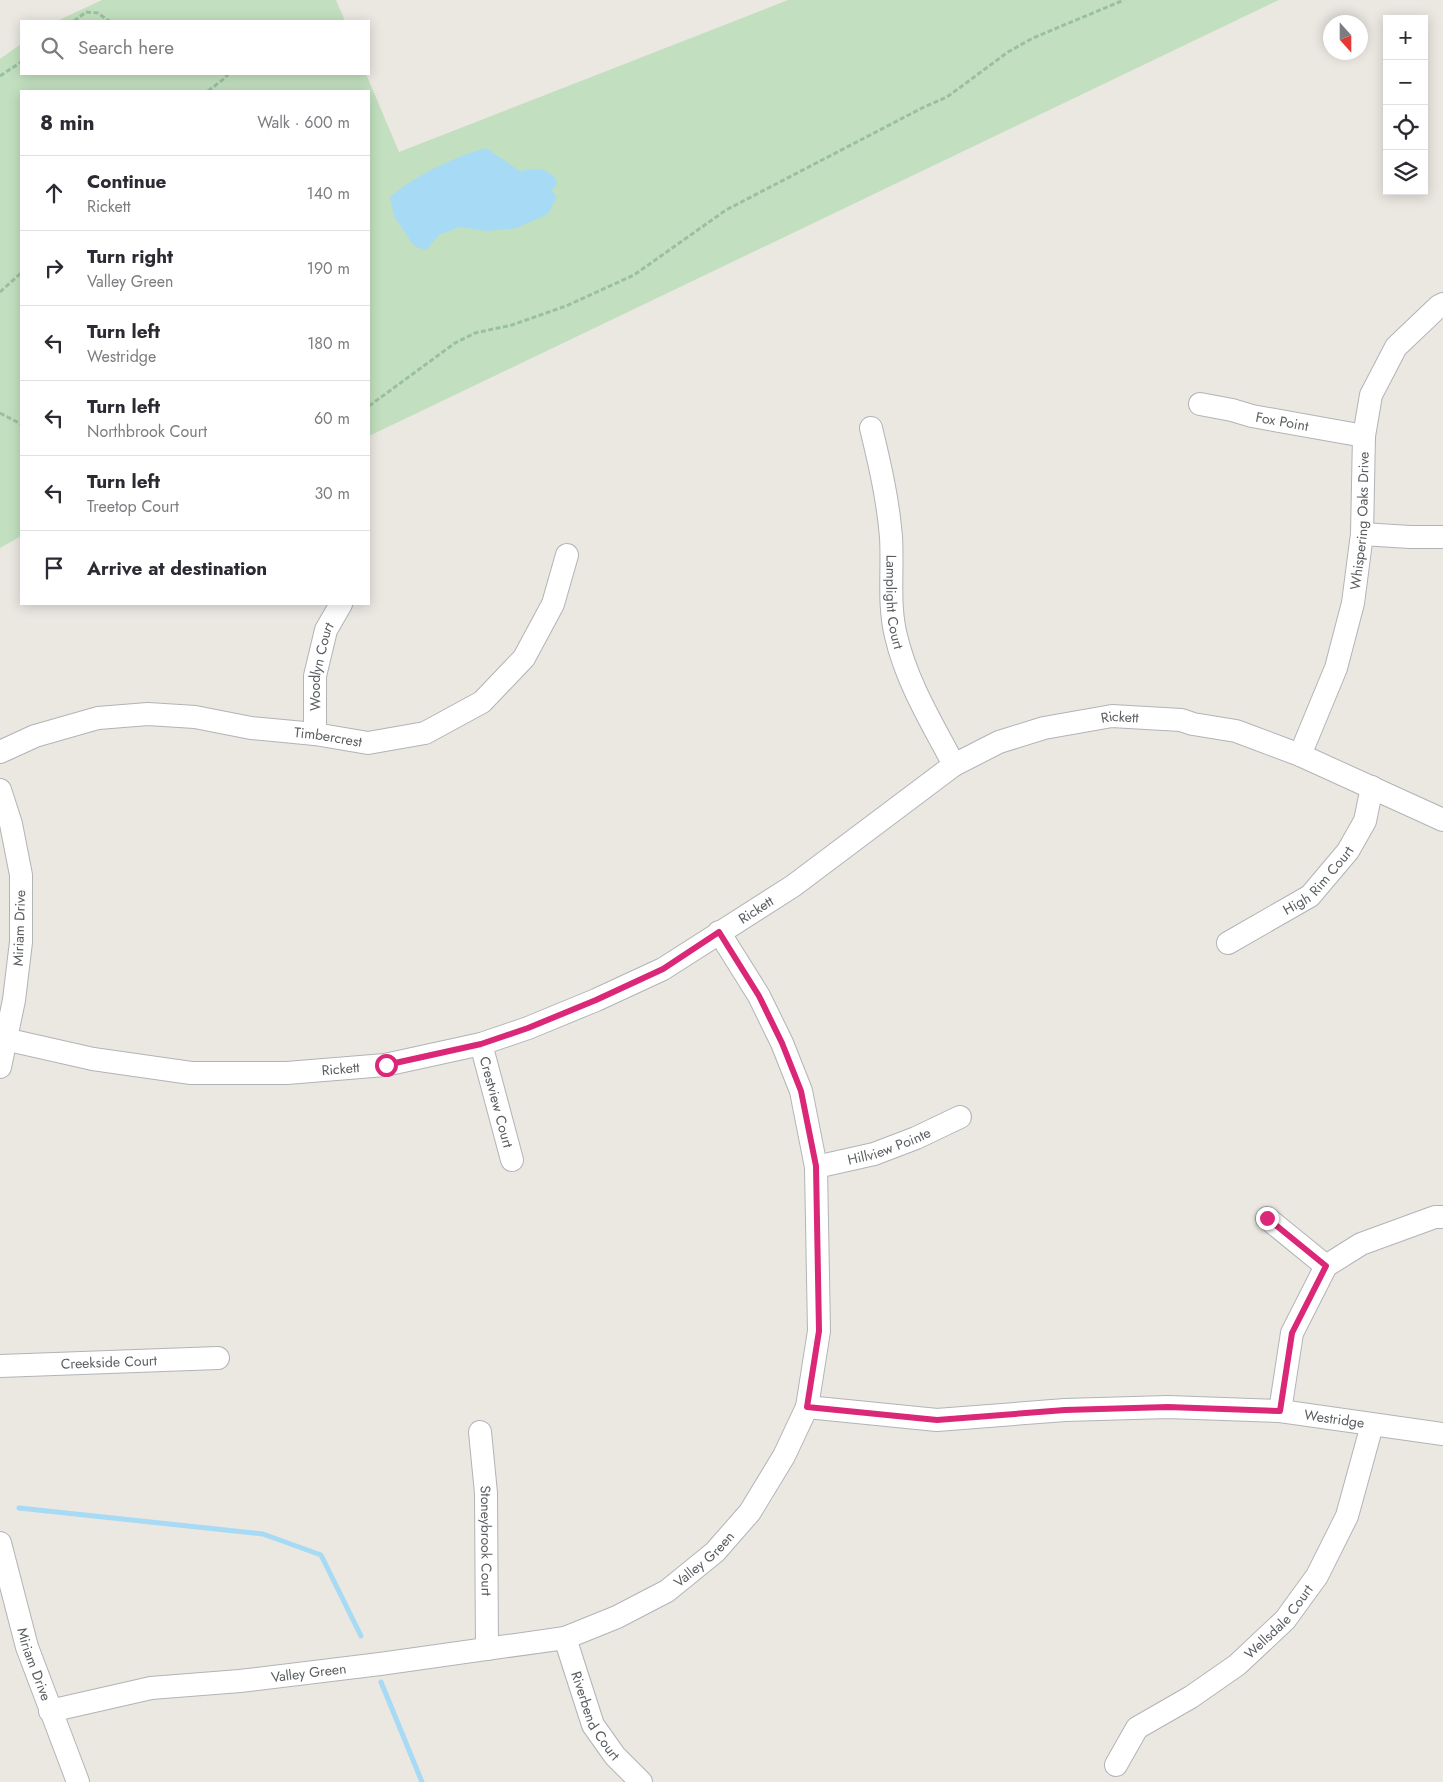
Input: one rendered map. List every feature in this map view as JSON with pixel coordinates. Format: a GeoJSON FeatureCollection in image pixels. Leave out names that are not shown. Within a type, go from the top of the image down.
{"type":"FeatureCollection","features":[{"type":"Feature","properties":{"kind":"street","name":"Whispering Oaks Drive"},"geometry":{"type":"LineString","coordinates":[[1300,755],[1336,668],[1353,603],[1362,534],[1364,436],[1371,395],[1396,347],[1443,304]]}},
{"type":"Feature","properties":{"kind":"street","name":"Fox Point"},"geometry":{"type":"LineString","coordinates":[[1200,404],[1252,416],[1364,436]]}},
{"type":"Feature","properties":{"kind":"street","name":"Lamplight Court"},"geometry":{"type":"LineString","coordinates":[[871,428],[886,493],[891,539],[891,590],[896,636],[915,692],[954,764]]}},
{"type":"Feature","properties":{"kind":"street"},"geometry":{"type":"LineString","coordinates":[[1362,534],[1443,537]]}},
{"type":"Feature","properties":{"kind":"street","name":"Timbercrest"},"geometry":{"type":"LineString","coordinates":[[0,752],[35,736],[98,718],[148,714],[195,717],[251,728],[315,734],[368,743],[425,733],[482,702],[524,658],[553,604],[567,555]]}},
{"type":"Feature","properties":{"kind":"street","name":"Woodlyn Court"},"geometry":{"type":"LineString","coordinates":[[315,734],[315,676],[326,630],[340,605]]}},
{"type":"Feature","properties":{"kind":"street","name":"Rickett"},"geometry":{"type":"LineString","coordinates":[[3,1039],[93,1059],[191,1073],[286,1073],[386,1065],[481,1044],[528,1028],[596,1000],[663,969],[794,886],[954,764],[1000,742],[1044,728],[1112,716],[1181,720],[1193,724],[1236,731],[1300,755],[1443,820]]}},
{"type":"Feature","properties":{"kind":"street","name":"High Rim Court"},"geometry":{"type":"LineString","coordinates":[[1228,943],[1310,896],[1348,851],[1365,821],[1372,787]]}},
{"type":"Feature","properties":{"kind":"street","name":"Miriam Drive"},"geometry":{"type":"LineString","coordinates":[[0,790],[12,824],[21,875],[21,942],[14,1000],[3,1039],[0,1067]]}},
{"type":"Feature","properties":{"kind":"street","name":"Valley Green"},"geometry":{"type":"LineString","coordinates":[[50,1711],[151,1688],[240,1681],[565,1638],[618,1617],[667,1590],[715,1552],[750,1512],[784,1456],[807,1407],[819,1331],[816,1166],[801,1091],[782,1043],[759,996],[719,932]]}},
{"type":"Feature","properties":{"kind":"street","name":"Crestview Court"},"geometry":{"type":"LineString","coordinates":[[481,1044],[512,1160]]}},
{"type":"Feature","properties":{"kind":"street","name":"Hillview Pointe"},"geometry":{"type":"LineString","coordinates":[[816,1166],[874,1154],[916,1138],[960,1117]]}},
{"type":"Feature","properties":{"kind":"street"},"geometry":{"type":"LineString","coordinates":[[1280,1411],[1292,1333],[1326,1266],[1361,1244],[1435,1217],[1443,1217]]}},
{"type":"Feature","properties":{"kind":"street"},"geometry":{"type":"LineString","coordinates":[[1267,1218],[1326,1266]]}},
{"type":"Feature","properties":{"kind":"street","name":"Creekside Court"},"geometry":{"type":"LineString","coordinates":[[0,1366],[218,1358]]}},
{"type":"Feature","properties":{"kind":"street","name":"Westridge"},"geometry":{"type":"LineString","coordinates":[[807,1407],[937,1420],[1065,1410],[1168,1407],[1280,1411],[1443,1434]]}},
{"type":"Feature","properties":{"kind":"street","name":"Wellsdale Court"},"geometry":{"type":"LineString","coordinates":[[1116,1765],[1138,1728],[1191,1697],[1237,1665],[1285,1620],[1317,1576],[1347,1516],[1372,1425]]}},
{"type":"Feature","properties":{"kind":"street","name":"Stoneybrook Court"},"geometry":{"type":"LineString","coordinates":[[480,1432],[486,1493],[487,1649]]}},
{"type":"Feature","properties":{"kind":"street","name":"Miriam Drive"},"geometry":{"type":"LineString","coordinates":[[0,1544],[27,1647],[78,1782]]}},
{"type":"Feature","properties":{"kind":"street","name":"Riverbend Court"},"geometry":{"type":"LineString","coordinates":[[565,1638],[594,1726],[615,1756],[641,1782]]}},
{"type":"Feature","properties":{"kind":"path"},"geometry":{"type":"LineString","coordinates":[[370,405],[455,343],[475,334],[512,325],[566,306],[634,275],[726,210],[922,108],[947,97],[1008,52],[1033,38],[1124,0]]}},
{"type":"Feature","properties":{"kind":"path"},"geometry":{"type":"LineString","coordinates":[[75,20],[86,12],[98,13],[108,20]]}},
{"type":"Feature","properties":{"kind":"path"},"geometry":{"type":"LineString","coordinates":[[0,76],[20,63]]}},
{"type":"Feature","properties":{"kind":"path"},"geometry":{"type":"LineString","coordinates":[[209,90],[227,75]]}},
{"type":"Feature","properties":{"kind":"path"},"geometry":{"type":"LineString","coordinates":[[0,292],[20,273]]}},
{"type":"Feature","properties":{"kind":"path"},"geometry":{"type":"LineString","coordinates":[[0,413],[20,423]]}},
{"type":"Feature","properties":{"kind":"green space"},"geometry":{"type":"Polygon","coordinates":[[[102,0],[336,0],[345,20],[59,20],[102,0]]]}},
{"type":"Feature","properties":{"kind":"green space"},"geometry":{"type":"Polygon","coordinates":[[[788,0],[1279,0],[370,436],[370,90],[20,90],[20,537],[0,548],[0,59],[20,45],[20,75],[366,75],[399,152],[788,0]]]}},
{"type":"Feature","properties":{"kind":"water"},"geometry":{"type":"Polygon","coordinates":[[[486,148],[520,171],[541,170],[553,176],[557,181],[555,187],[551,190],[557,197],[548,214],[517,228],[487,231],[459,227],[439,235],[426,250],[414,246],[394,216],[390,197],[411,181],[436,168],[461,156],[486,148]]]}},
{"type":"Feature","properties":{"kind":"waterway"},"geometry":{"type":"LineString","coordinates":[[19,1508],[263,1534],[321,1555],[361,1636]]}},
{"type":"Feature","properties":{"kind":"waterway"},"geometry":{"type":"LineString","coordinates":[[381,1682],[422,1782]]}},
{"type":"Feature","properties":{"kind":"route"},"geometry":{"type":"LineString","coordinates":[[386,1065],[481,1044],[528,1028],[596,1000],[663,969],[719,932],[759,996],[782,1043],[801,1091],[816,1166],[819,1331],[807,1407],[937,1420],[1065,1410],[1168,1407],[1280,1411],[1292,1333],[1326,1266],[1267,1218]]}}]}
